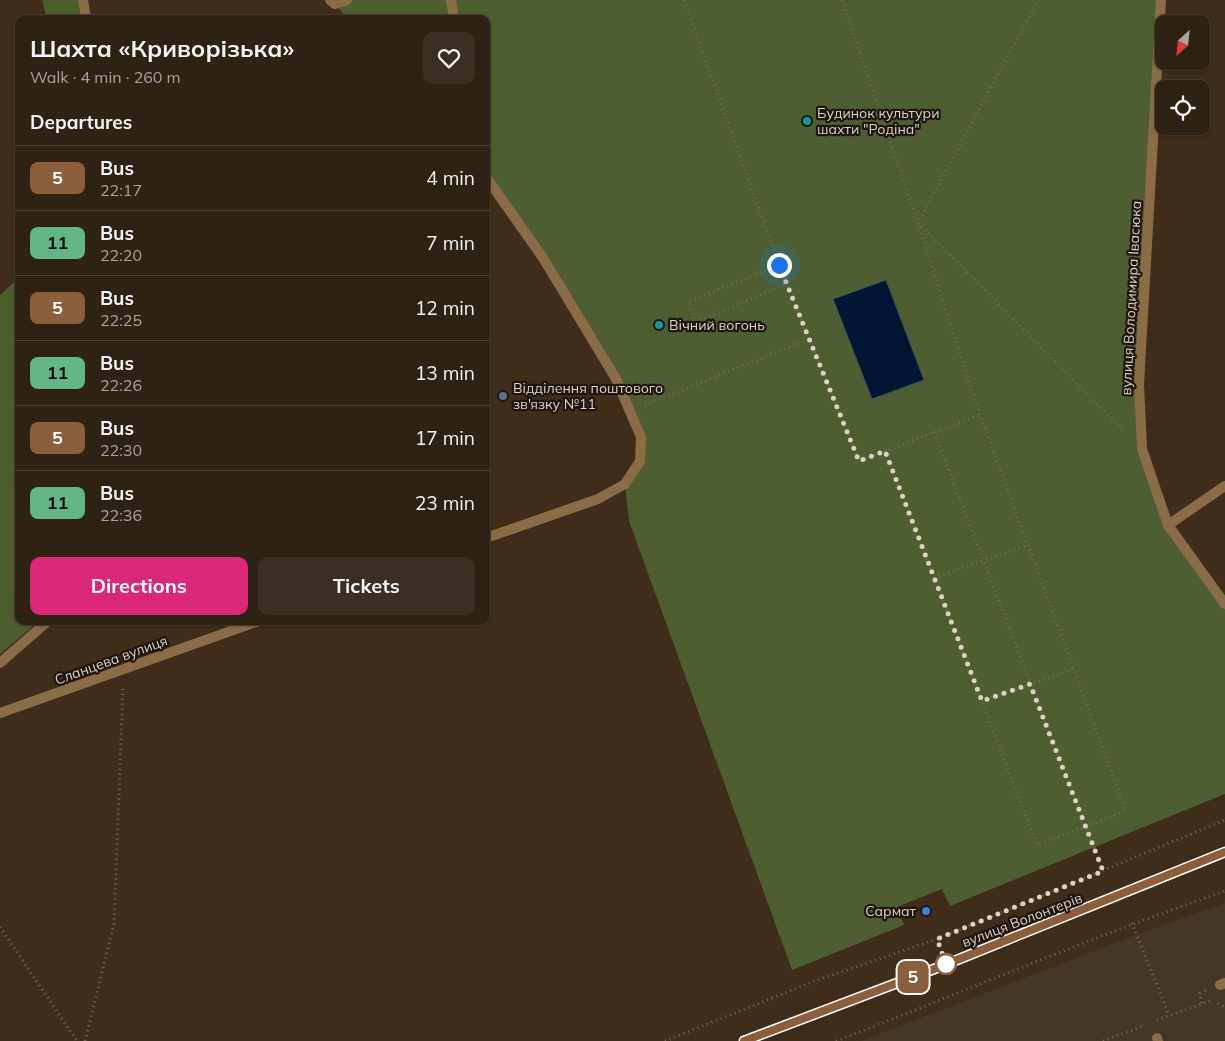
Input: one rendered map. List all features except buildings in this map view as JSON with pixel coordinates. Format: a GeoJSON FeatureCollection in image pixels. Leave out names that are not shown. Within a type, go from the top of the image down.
{"type":"FeatureCollection","features":[{"type":"Feature","properties":{"kind":"street"},"geometry":{"type":"LineString","coordinates":[[83,0],[85,15]]}},
{"type":"Feature","properties":{"kind":"street"},"geometry":{"type":"LineString","coordinates":[[330,0],[335,4],[347,0]]}},
{"type":"Feature","properties":{"kind":"street"},"geometry":{"type":"LineString","coordinates":[[452,0],[454,15]]}},
{"type":"Feature","properties":{"kind":"street","name":"вулиця Володимира Івасюка"},"geometry":{"type":"LineString","coordinates":[[1161,0],[1139,384],[1142,449],[1168,526],[1225,604]]}},
{"type":"Feature","properties":{"kind":"street"},"geometry":{"type":"LineString","coordinates":[[490,183],[543,258],[616,378],[641,437],[640,461],[625,484],[598,499],[490,537]]}},
{"type":"Feature","properties":{"kind":"street"},"geometry":{"type":"LineString","coordinates":[[1168,526],[1225,486]]}},
{"type":"Feature","properties":{"kind":"street"},"geometry":{"type":"LineString","coordinates":[[0,663],[43,625]]}},
{"type":"Feature","properties":{"kind":"street","name":"Сланцева вулиця"},"geometry":{"type":"LineString","coordinates":[[0,713],[123,671],[248,625]]}},
{"type":"Feature","properties":{"kind":"street","name":"вулиця Волонтерів"},"geometry":{"type":"LineString","coordinates":[[744,1041],[942,966],[1225,852]]}},
{"type":"Feature","properties":{"kind":"path"},"geometry":{"type":"LineString","coordinates":[[684,0],[779,265],[859,461],[980,415]]}},
{"type":"Feature","properties":{"kind":"path"},"geometry":{"type":"LineString","coordinates":[[842,0],[918,223],[980,415],[1126,811],[1037,845],[885,451]]}},
{"type":"Feature","properties":{"kind":"path"},"geometry":{"type":"LineString","coordinates":[[918,223],[1038,0]]}},
{"type":"Feature","properties":{"kind":"path"},"geometry":{"type":"LineString","coordinates":[[918,223],[1142,449]]}},
{"type":"Feature","properties":{"kind":"path"},"geometry":{"type":"LineString","coordinates":[[779,265],[688,302],[695,322],[787,284]]}},
{"type":"Feature","properties":{"kind":"path"},"geometry":{"type":"LineString","coordinates":[[630,411],[809,338]]}},
{"type":"Feature","properties":{"kind":"path"},"geometry":{"type":"LineString","coordinates":[[934,432],[1103,871]]}},
{"type":"Feature","properties":{"kind":"path"},"geometry":{"type":"LineString","coordinates":[[934,578],[1028,545]]}},
{"type":"Feature","properties":{"kind":"path"},"geometry":{"type":"LineString","coordinates":[[982,701],[1074,669]]}},
{"type":"Feature","properties":{"kind":"path"},"geometry":{"type":"LineString","coordinates":[[85,1041],[114,924],[123,671]]}},
{"type":"Feature","properties":{"kind":"path"},"geometry":{"type":"LineString","coordinates":[[664,1041],[815,980],[937,939],[1225,820]]}},
{"type":"Feature","properties":{"kind":"path"},"geometry":{"type":"LineString","coordinates":[[836,1041],[1025,968],[1132,923],[1225,891]]}},
{"type":"Feature","properties":{"kind":"path"},"geometry":{"type":"LineString","coordinates":[[1132,923],[1169,1015],[1213,1000]]}},
{"type":"Feature","properties":{"kind":"path"},"geometry":{"type":"LineString","coordinates":[[0,928],[77,1041]]}},
{"type":"Feature","properties":{"kind":"path"},"geometry":{"type":"LineString","coordinates":[[1103,1041],[1140,1027]]}},
{"type":"Feature","properties":{"kind":"shaded area"},"geometry":{"type":"Polygon","coordinates":[[[1225,903],[1225,1041],[861,1041],[1149,930],[1225,903]]]}},
{"type":"Feature","properties":{"kind":"green space"},"geometry":{"type":"Polygon","coordinates":[[[42,0],[78,0],[80,15],[46,15],[42,0]]]}},
{"type":"Feature","properties":{"kind":"green space"},"geometry":{"type":"Polygon","coordinates":[[[347,0],[1161,0],[1160,15],[1155,15],[1155,70],[1157,70],[1139,384],[1142,449],[1168,525],[1225,604],[1225,794],[950,906],[942,889],[897,907],[904,925],[792,970],[629,521],[625,484],[640,461],[641,437],[616,378],[490,183],[490,15],[345,15],[335,4],[347,0]]]}},
{"type":"Feature","properties":{"kind":"green space"},"geometry":{"type":"Polygon","coordinates":[[[15,282],[15,487],[0,471],[0,295],[15,282]]]}},
{"type":"Feature","properties":{"kind":"green space"},"geometry":{"type":"Polygon","coordinates":[[[0,471],[15,487],[15,591],[0,591],[0,471]]]}},
{"type":"Feature","properties":{"kind":"green space"},"geometry":{"type":"Polygon","coordinates":[[[15,590],[15,606],[0,623],[0,591],[15,590]]]}},
{"type":"Feature","properties":{"kind":"green space"},"geometry":{"type":"Polygon","coordinates":[[[15,606],[15,625],[34,625],[0,654],[0,623],[15,606]]]}},
{"type":"Feature","properties":{"kind":"water"},"geometry":{"type":"Polygon","coordinates":[[[886,280],[924,380],[872,399],[833,299],[886,280]]]}},
{"type":"Feature","properties":{"kind":"bus line","name":"5"},"geometry":{"type":"LineString","coordinates":[[744,1041],[1113,899],[1225,852]]}},
{"type":"Feature","properties":{"kind":"place","name":"Будинок культури шахти \"Родіна\""},"geometry":{"type":"Point","coordinates":[807,121]}},
{"type":"Feature","properties":{"kind":"place","name":"Вічний вогонь"},"geometry":{"type":"Point","coordinates":[659,325]}},
{"type":"Feature","properties":{"kind":"place","name":"Відділення поштового зв'язку №11"},"geometry":{"type":"Point","coordinates":[503,396]}},
{"type":"Feature","properties":{"kind":"place","name":"Сармат"},"geometry":{"type":"Point","coordinates":[926,911]}},
{"type":"Feature","properties":{"kind":"route"},"geometry":{"type":"LineString","coordinates":[[779,265],[859,461],[885,451],[982,701],[1030,684],[1103,871],[937,939],[946,964]]}}]}
